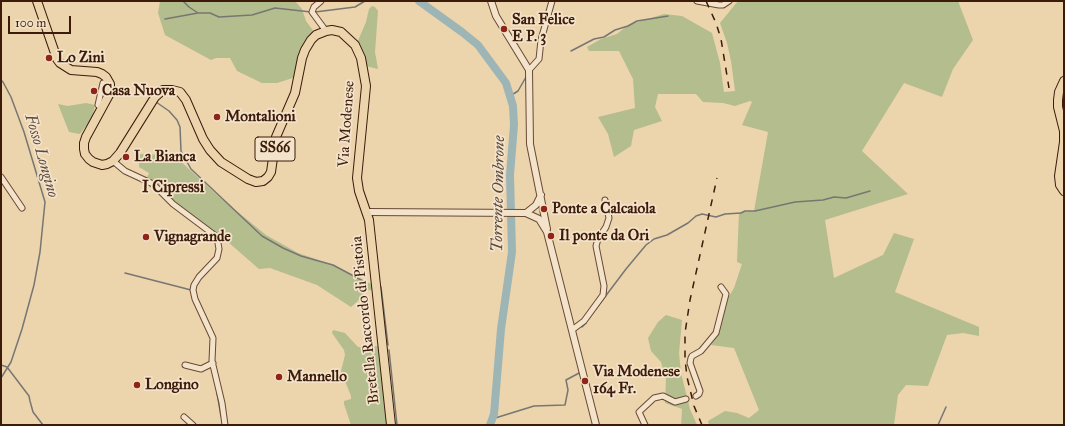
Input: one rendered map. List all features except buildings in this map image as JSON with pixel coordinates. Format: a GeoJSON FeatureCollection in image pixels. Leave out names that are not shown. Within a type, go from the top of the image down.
{"type":"FeatureCollection","features":[{"type":"Feature","properties":{"kind":"main road"},"geometry":{"type":"LineString","coordinates":[[37,1],[57,59],[60,63],[71,70],[97,72],[102,74],[108,80],[111,88],[110,93],[86,137],[84,149],[86,154],[93,162],[102,165],[113,161]]}},
{"type":"Feature","properties":{"kind":"main road","name":"Via Modenese"},"geometry":{"type":"LineString","coordinates":[[326,31],[332,30],[341,32],[348,38],[358,50],[363,64],[366,86],[357,178],[359,191],[367,212]]}},
{"type":"Feature","properties":{"kind":"main road","name":"SS66"},"geometry":{"type":"LineString","coordinates":[[113,161],[123,149],[154,98],[163,90],[172,90],[180,92],[186,100],[210,150],[221,162],[248,179],[256,182],[262,181],[268,177],[271,172],[276,137],[295,93],[305,50],[316,34],[326,31]]}},
{"type":"Feature","properties":{"kind":"main road"},"geometry":{"type":"LineString","coordinates":[[1064,81],[1059,92],[1058,100],[1064,131],[1064,142],[1059,176],[1060,185],[1064,191]]}},
{"type":"Feature","properties":{"kind":"main road","name":"Bretella Raccordo di Pistoia"},"geometry":{"type":"LineString","coordinates":[[367,212],[391,425]]}},
{"type":"Feature","properties":{"kind":"street"},"geometry":{"type":"LineString","coordinates":[[321,1],[314,7],[312,12],[326,31]]}},
{"type":"Feature","properties":{"kind":"street"},"geometry":{"type":"LineString","coordinates":[[491,1],[496,16],[529,70],[530,144],[547,224],[547,232],[596,425]]}},
{"type":"Feature","properties":{"kind":"street"},"geometry":{"type":"LineString","coordinates":[[529,70],[539,59],[541,40],[552,1]]}},
{"type":"Feature","properties":{"kind":"street"},"geometry":{"type":"LineString","coordinates":[[697,1],[718,5],[723,5],[729,1]]}},
{"type":"Feature","properties":{"kind":"street"},"geometry":{"type":"LineString","coordinates":[[103,83],[98,105],[103,108]]}},
{"type":"Feature","properties":{"kind":"street"},"geometry":{"type":"LineString","coordinates":[[113,161],[126,172],[153,184],[173,204],[217,237],[219,249],[217,258],[199,277],[193,287],[195,299],[213,340],[213,363],[222,403],[225,425]]}},
{"type":"Feature","properties":{"kind":"street"},"geometry":{"type":"LineString","coordinates":[[1,177],[22,208]]}},
{"type":"Feature","properties":{"kind":"street"},"geometry":{"type":"LineString","coordinates":[[523,213],[536,205],[541,195]]}},
{"type":"Feature","properties":{"kind":"street"},"geometry":{"type":"LineString","coordinates":[[572,330],[584,321],[603,295],[604,286],[596,246],[609,218],[605,200]]}},
{"type":"Feature","properties":{"kind":"street"},"geometry":{"type":"LineString","coordinates":[[367,212],[523,213],[539,219],[547,232]]}},
{"type":"Feature","properties":{"kind":"street"},"geometry":{"type":"LineString","coordinates":[[696,396],[700,391],[690,363],[691,358],[701,351],[716,332],[726,294],[722,287]]}},
{"type":"Feature","properties":{"kind":"street"},"geometry":{"type":"LineString","coordinates":[[185,364],[201,369],[213,363]]}},
{"type":"Feature","properties":{"kind":"street"},"geometry":{"type":"LineString","coordinates":[[646,425],[639,412],[654,398],[663,396],[675,402],[686,399]]}},
{"type":"Feature","properties":{"kind":"street"},"geometry":{"type":"LineString","coordinates":[[184,417],[193,425]]}},
{"type":"Feature","properties":{"kind":"green space"},"geometry":{"type":"Polygon","coordinates":[[[160,1],[295,1],[302,9],[306,21],[314,32],[299,76],[277,83],[262,83],[237,71],[230,58],[216,58],[211,60],[165,35],[158,13],[160,1]]]}},
{"type":"Feature","properties":{"kind":"green space"},"geometry":{"type":"Polygon","coordinates":[[[738,1],[958,1],[973,40],[953,69],[942,97],[904,83],[862,151],[908,194],[825,220],[834,278],[883,255],[894,233],[914,239],[895,292],[979,327],[979,336],[963,333],[947,335],[928,386],[906,385],[898,395],[894,425],[709,425],[708,421],[725,411],[737,413],[749,418],[759,410],[734,348],[711,345],[719,332],[728,298],[734,288],[742,264],[737,262],[739,212],[754,211],[768,132],[742,125],[752,102],[750,101],[735,106],[723,103],[703,102],[696,94],[658,94],[655,107],[662,121],[634,130],[631,146],[614,157],[608,134],[598,117],[635,108],[633,79],[619,51],[589,51],[587,47],[601,39],[617,34],[628,25],[664,14],[682,16],[712,33],[720,63],[724,92],[735,91],[731,61],[720,23],[738,1]]]}},
{"type":"Feature","properties":{"kind":"green space"},"geometry":{"type":"Polygon","coordinates":[[[372,6],[378,11],[375,52],[378,69],[366,66],[357,43],[366,22],[369,9],[372,6]]]}},
{"type":"Feature","properties":{"kind":"green space"},"geometry":{"type":"Polygon","coordinates":[[[86,103],[95,105],[92,118],[80,134],[69,132],[58,104],[68,106],[86,103]]]}},
{"type":"Feature","properties":{"kind":"green space"},"geometry":{"type":"Polygon","coordinates":[[[139,154],[172,155],[176,157],[217,195],[266,235],[298,253],[333,265],[363,281],[376,285],[376,289],[365,291],[359,300],[351,307],[317,285],[270,268],[259,269],[220,235],[217,237],[146,180],[149,173],[139,167],[139,154]]]}},
{"type":"Feature","properties":{"kind":"green space"},"geometry":{"type":"Polygon","coordinates":[[[666,315],[682,320],[679,353],[681,373],[690,409],[697,425],[681,425],[682,409],[665,403],[666,379],[661,362],[651,351],[648,338],[658,322],[666,315]]]}},
{"type":"Feature","properties":{"kind":"green space"},"geometry":{"type":"Polygon","coordinates":[[[333,330],[345,333],[358,347],[380,346],[388,425],[351,425],[344,401],[351,399],[351,396],[341,371],[345,355],[344,350],[332,333],[333,330]]]}},
{"type":"Feature","properties":{"kind":"waterway"},"geometry":{"type":"LineString","coordinates":[[183,1],[198,13],[210,13],[219,17],[252,15],[275,8],[311,12]]}},
{"type":"Feature","properties":{"kind":"waterway"},"geometry":{"type":"LineString","coordinates":[[315,12],[355,7],[365,1]]}},
{"type":"Feature","properties":{"kind":"waterway","name":"Torrente Ombrone"},"geometry":{"type":"LineString","coordinates":[[419,1],[478,45],[506,83],[513,106],[514,125],[510,175],[512,252],[501,329],[494,414],[490,425]]}},
{"type":"Feature","properties":{"kind":"waterway"},"geometry":{"type":"LineString","coordinates":[[165,19],[198,13]]}},
{"type":"Feature","properties":{"kind":"waterway"},"geometry":{"type":"LineString","coordinates":[[571,51],[594,39],[604,37],[615,30],[628,26],[637,21],[668,16]]}},
{"type":"Feature","properties":{"kind":"waterway"},"geometry":{"type":"LineString","coordinates":[[510,96],[518,91],[526,77]]}},
{"type":"Feature","properties":{"kind":"waterway","name":"Fosso Longino"},"geometry":{"type":"LineString","coordinates":[[1,80],[11,97],[24,132],[45,202],[40,252],[34,285],[11,362],[1,378]]}},
{"type":"Feature","properties":{"kind":"waterway"},"geometry":{"type":"LineString","coordinates":[[156,102],[169,111],[177,120],[180,127],[181,151],[191,169],[262,236],[301,256],[333,265],[365,282]]}},
{"type":"Feature","properties":{"kind":"waterway"},"geometry":{"type":"LineString","coordinates":[[589,318],[646,245],[654,239],[667,235],[688,223],[696,216],[702,214],[716,217],[725,214],[755,211],[795,202],[823,200],[834,197],[846,198],[870,191]]}},
{"type":"Feature","properties":{"kind":"waterway"},"geometry":{"type":"LineString","coordinates":[[125,273],[191,290]]}},
{"type":"Feature","properties":{"kind":"waterway"},"geometry":{"type":"LineString","coordinates":[[379,286],[381,287],[388,345]]}},
{"type":"Feature","properties":{"kind":"waterway"},"geometry":{"type":"LineString","coordinates":[[582,327],[586,323]]}},
{"type":"Feature","properties":{"kind":"waterway"},"geometry":{"type":"LineString","coordinates":[[389,350],[397,425]]}},
{"type":"Feature","properties":{"kind":"waterway"},"geometry":{"type":"LineString","coordinates":[[1,365],[7,367],[29,396],[33,412],[43,425]]}},
{"type":"Feature","properties":{"kind":"waterway"},"geometry":{"type":"LineString","coordinates":[[492,419],[534,406],[565,405],[568,390],[566,380],[581,372]]}},
{"type":"Feature","properties":{"kind":"waterway"},"geometry":{"type":"LineString","coordinates":[[217,393],[221,416]]}},
{"type":"Feature","properties":{"kind":"waterway"},"geometry":{"type":"LineString","coordinates":[[938,425],[946,407]]}},
{"type":"Feature","properties":{"kind":"railway"},"geometry":{"type":"LineString","coordinates":[[706,1],[716,23],[721,39],[729,88]]}},
{"type":"Feature","properties":{"kind":"railway"},"geometry":{"type":"LineString","coordinates":[[702,425],[694,406],[687,377],[685,333],[690,300],[717,178]]}},
{"type":"Feature","properties":{"kind":"place","name":"San Felice E P. 3"},"geometry":{"type":"Point","coordinates":[504,29]}},
{"type":"Feature","properties":{"kind":"place","name":"Lo Zini"},"geometry":{"type":"Point","coordinates":[49,58]}},
{"type":"Feature","properties":{"kind":"place","name":"Casa Nuova"},"geometry":{"type":"Point","coordinates":[94,91]}},
{"type":"Feature","properties":{"kind":"place","name":"Montalioni"},"geometry":{"type":"Point","coordinates":[217,117]}},
{"type":"Feature","properties":{"kind":"place","name":"La Bianca"},"geometry":{"type":"Point","coordinates":[126,157]}},
{"type":"Feature","properties":{"kind":"place","name":"Ponte a Calcaiola"},"geometry":{"type":"Point","coordinates":[544,209]}},
{"type":"Feature","properties":{"kind":"place","name":"Il ponte da Ori"},"geometry":{"type":"Point","coordinates":[551,236]}},
{"type":"Feature","properties":{"kind":"place","name":"Vignagrande"},"geometry":{"type":"Point","coordinates":[146,237]}},
{"type":"Feature","properties":{"kind":"place","name":"Mannello"},"geometry":{"type":"Point","coordinates":[279,377]}},
{"type":"Feature","properties":{"kind":"place","name":"Via Modenese 164 Fr."},"geometry":{"type":"Point","coordinates":[585,381]}},
{"type":"Feature","properties":{"kind":"place","name":"Longino"},"geometry":{"type":"Point","coordinates":[137,385]}},
{"type":"Feature","properties":{"kind":"district","name":"I Cipressi"},"geometry":{"type":"Point","coordinates":[173,188]}}]}
